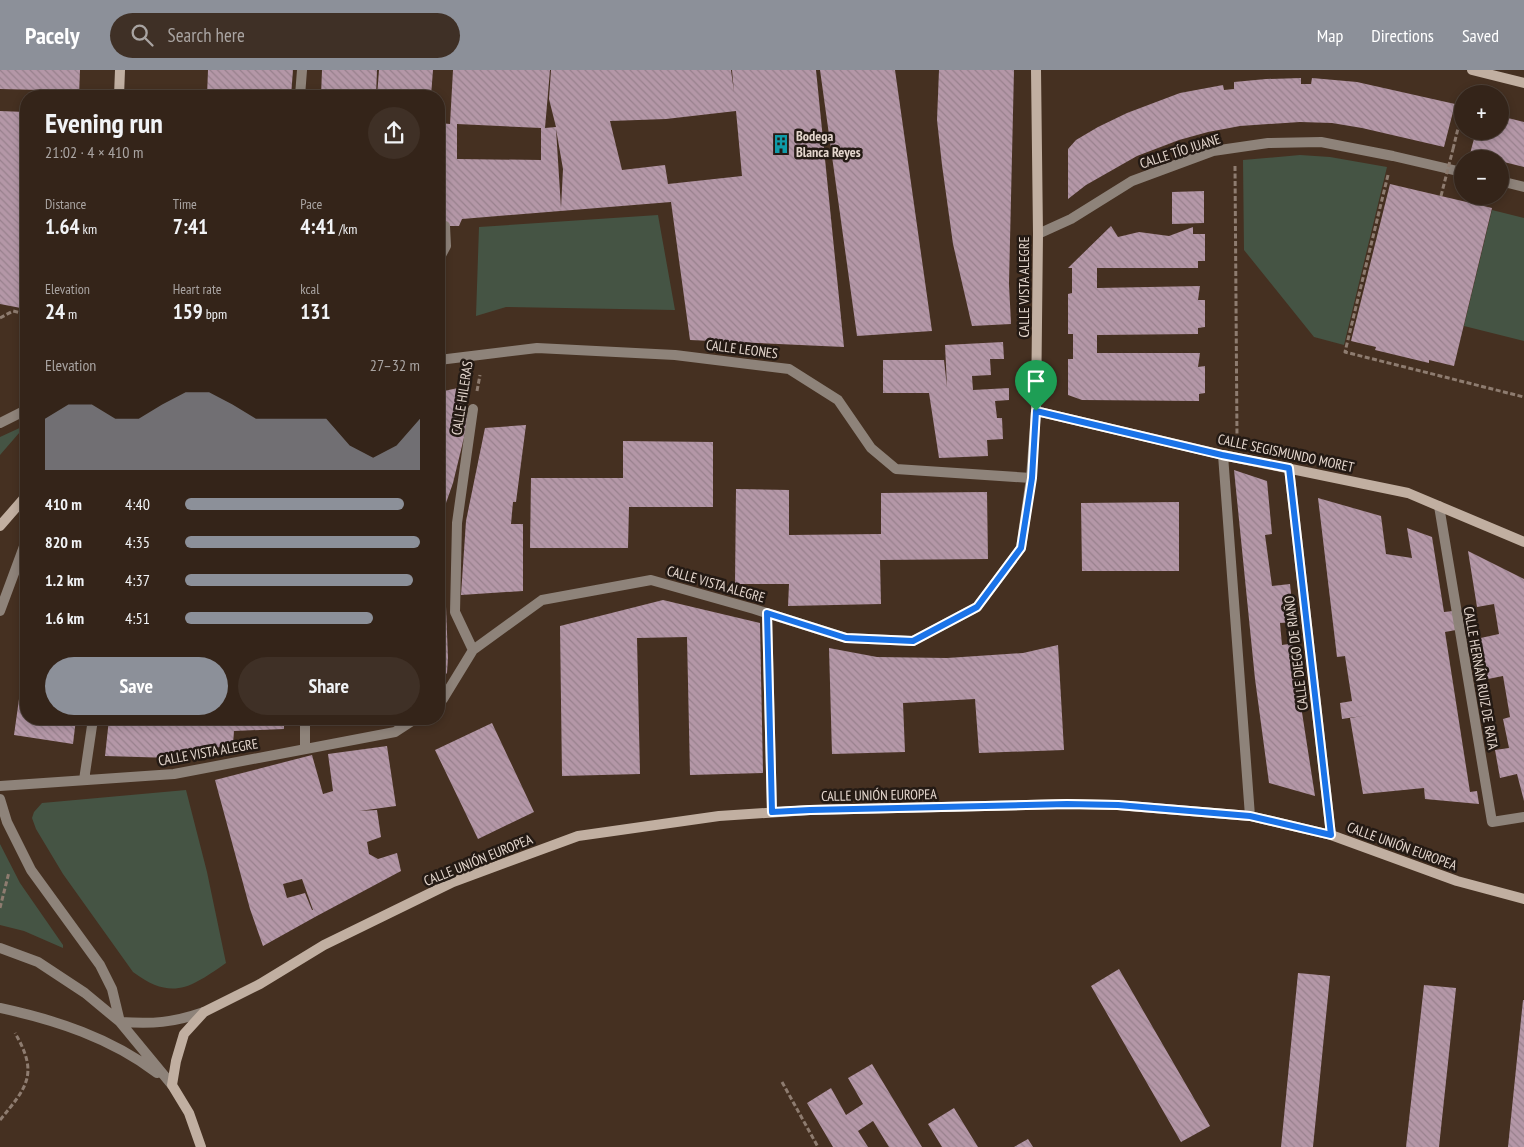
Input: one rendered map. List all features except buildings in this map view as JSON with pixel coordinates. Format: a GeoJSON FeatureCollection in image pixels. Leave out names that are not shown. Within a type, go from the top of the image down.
{"type":"FeatureCollection","features":[{"type":"Feature","properties":{"kind":"street"},"geometry":{"type":"LineString","coordinates":[[119,90],[120,70]]}},
{"type":"Feature","properties":{"kind":"street"},"geometry":{"type":"LineString","coordinates":[[300,90],[302,70]]}},
{"type":"Feature","properties":{"kind":"street","name":"CALLE VISTA ALEGRE"},"geometry":{"type":"LineString","coordinates":[[445,696],[473,650],[542,600],[651,580],[846,638],[913,641],[977,607],[1021,548],[1032,478],[1036,411],[1038,234],[1036,70]]}},
{"type":"Feature","properties":{"kind":"street"},"geometry":{"type":"LineString","coordinates":[[1472,70],[1524,83]]}},
{"type":"Feature","properties":{"kind":"street","name":"CALLE TÍO JUANE"},"geometry":{"type":"LineString","coordinates":[[1038,234],[1071,219],[1132,181],[1213,151],[1268,143],[1320,142],[1454,170]]}},
{"type":"Feature","properties":{"kind":"street"},"geometry":{"type":"LineString","coordinates":[[1509,184],[1524,187]]}},
{"type":"Feature","properties":{"kind":"street"},"geometry":{"type":"LineString","coordinates":[[445,226],[445,248]]}},
{"type":"Feature","properties":{"kind":"street","name":"CALLE LEONES"},"geometry":{"type":"LineString","coordinates":[[445,359],[537,348],[676,355],[789,369],[838,400],[871,448],[896,469],[1032,478]]}},
{"type":"Feature","properties":{"kind":"street","name":"CALLE HILERAS"},"geometry":{"type":"LineString","coordinates":[[473,409],[458,523],[454,612],[473,650]]}},
{"type":"Feature","properties":{"kind":"street","name":"CALLE SEGISMUNDO MORET"},"geometry":{"type":"LineString","coordinates":[[1036,411],[1222,455],[1408,493],[1524,542]]}},
{"type":"Feature","properties":{"kind":"street"},"geometry":{"type":"LineString","coordinates":[[0,423],[20,413]]}},
{"type":"Feature","properties":{"kind":"street"},"geometry":{"type":"LineString","coordinates":[[1222,455],[1250,816]]}},
{"type":"Feature","properties":{"kind":"street","name":"CALLE DIEGO DE RIAÑO"},"geometry":{"type":"LineString","coordinates":[[1289,468],[1331,835]]}},
{"type":"Feature","properties":{"kind":"street"},"geometry":{"type":"LineString","coordinates":[[0,526],[20,503]]}},
{"type":"Feature","properties":{"kind":"street","name":"CALLE HERNÁN RUIZ DE RATA"},"geometry":{"type":"LineString","coordinates":[[1439,506],[1492,822],[1524,817]]}},
{"type":"Feature","properties":{"kind":"street"},"geometry":{"type":"LineString","coordinates":[[0,612],[20,557]]}},
{"type":"Feature","properties":{"kind":"street"},"geometry":{"type":"LineString","coordinates":[[767,613],[772,812]]}},
{"type":"Feature","properties":{"kind":"street"},"geometry":{"type":"LineString","coordinates":[[84,780],[91,725]]}},
{"type":"Feature","properties":{"kind":"street"},"geometry":{"type":"LineString","coordinates":[[304,725],[305,748]]}},
{"type":"Feature","properties":{"kind":"street","name":"CALLE VISTA ALEGRE"},"geometry":{"type":"LineString","coordinates":[[0,786],[174,774],[395,732],[406,725]]}},
{"type":"Feature","properties":{"kind":"street"},"geometry":{"type":"LineString","coordinates":[[0,798],[7,822],[31,870],[100,965],[112,989],[120,1022]]}},
{"type":"Feature","properties":{"kind":"street","name":"CALLE UNIÓN EUROPEA"},"geometry":{"type":"LineString","coordinates":[[120,1022],[148,1023],[180,1020],[204,1012],[260,984],[324,946],[453,882],[578,836],[719,816],[810,810],[1067,804],[1118,805],[1250,816],[1331,835],[1457,881],[1524,899]]}},
{"type":"Feature","properties":{"kind":"street"},"geometry":{"type":"LineString","coordinates":[[0,948],[38,962],[85,993],[120,1022],[172,1085],[189,1114],[201,1147]]}},
{"type":"Feature","properties":{"kind":"street"},"geometry":{"type":"LineString","coordinates":[[0,1008],[66,1025],[105,1041],[140,1060],[172,1085]]}},
{"type":"Feature","properties":{"kind":"street","name":"CALLE UNIÓN EUROPEA"},"geometry":{"type":"LineString","coordinates":[[172,1085],[176,1061],[184,1034],[204,1012]]}},
{"type":"Feature","properties":{"kind":"path"},"geometry":{"type":"LineString","coordinates":[[1441,196],[1455,140]]}},
{"type":"Feature","properties":{"kind":"path"},"geometry":{"type":"LineString","coordinates":[[1235,148],[1237,429]]}},
{"type":"Feature","properties":{"kind":"path"},"geometry":{"type":"LineString","coordinates":[[1393,156],[1345,352],[1524,397]]}},
{"type":"Feature","properties":{"kind":"path"},"geometry":{"type":"LineString","coordinates":[[0,318],[13,311],[20,313]]}},
{"type":"Feature","properties":{"kind":"path","name":"CALLE HILERAS"},"geometry":{"type":"LineString","coordinates":[[473,409],[483,355]]}},
{"type":"Feature","properties":{"kind":"path"},"geometry":{"type":"LineString","coordinates":[[0,908],[10,870]]}},
{"type":"Feature","properties":{"kind":"path"},"geometry":{"type":"LineString","coordinates":[[0,1120],[18,1098],[27,1082],[27,1058],[14,1031],[18,1012]]}},
{"type":"Feature","properties":{"kind":"path"},"geometry":{"type":"LineString","coordinates":[[782,1082],[818,1147]]}},
{"type":"Feature","properties":{"kind":"green space"},"geometry":{"type":"Polygon","coordinates":[[[1300,155],[1330,157],[1387,167],[1344,345],[1314,337],[1244,250],[1243,160],[1300,155]]]}},
{"type":"Feature","properties":{"kind":"green space"},"geometry":{"type":"Polygon","coordinates":[[[1492,210],[1524,218],[1524,341],[1464,326],[1492,210]]]}},
{"type":"Feature","properties":{"kind":"green space"},"geometry":{"type":"Polygon","coordinates":[[[658,215],[675,310],[506,307],[476,316],[479,227],[658,215]]]}},
{"type":"Feature","properties":{"kind":"green space"},"geometry":{"type":"Polygon","coordinates":[[[20,428],[20,432],[0,455],[0,437],[20,428]]]}},
{"type":"Feature","properties":{"kind":"green space"},"geometry":{"type":"Polygon","coordinates":[[[186,790],[207,872],[226,963],[191,984],[181,988],[170,988],[147,981],[133,972],[63,874],[36,829],[32,818],[34,812],[42,803],[186,790]]]}},
{"type":"Feature","properties":{"kind":"green space"},"geometry":{"type":"Polygon","coordinates":[[[0,844],[20,883],[63,945],[63,948],[24,931],[0,925],[0,844]]]}},
{"type":"Feature","properties":{"kind":"place","name":"Bodega Blanca Reyes"},"geometry":{"type":"Point","coordinates":[781,144]}},
{"type":"Feature","properties":{"kind":"route"},"geometry":{"type":"LineString","coordinates":[[1036,411],[1222,455],[1289,468],[1331,835],[1250,816],[1118,805],[1067,804],[772,812],[767,613],[846,638],[913,641],[977,607],[1021,548],[1032,478],[1036,411]]}}]}
